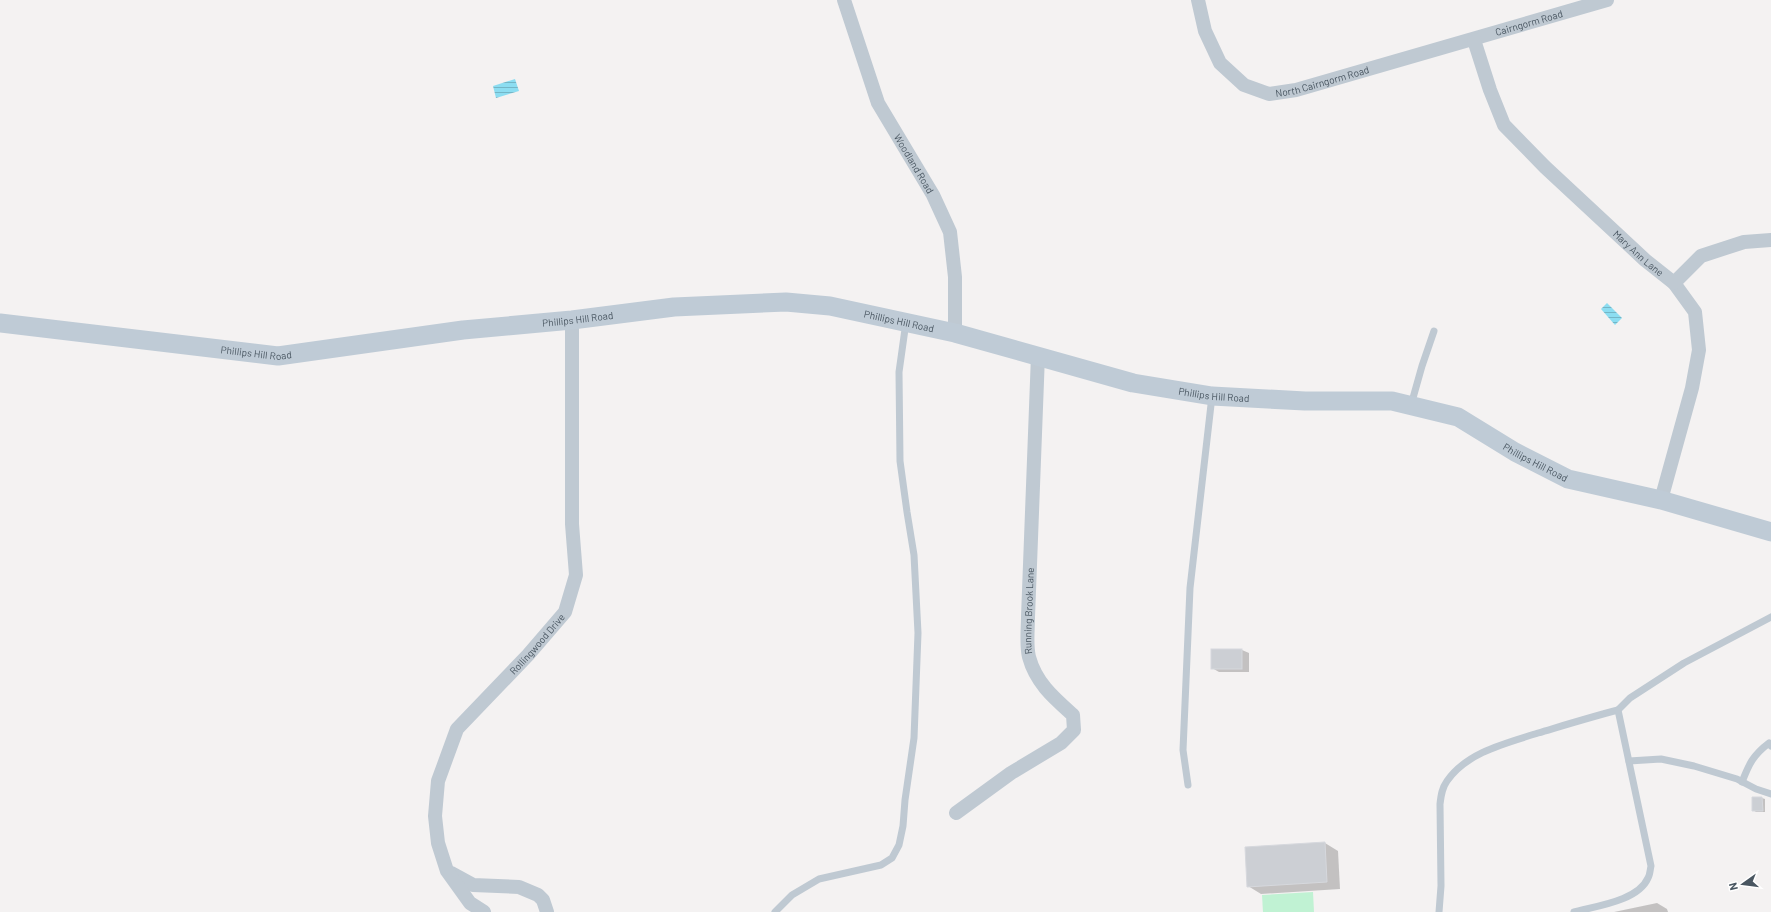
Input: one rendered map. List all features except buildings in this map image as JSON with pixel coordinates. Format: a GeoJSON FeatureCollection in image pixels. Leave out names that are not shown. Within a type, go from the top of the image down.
{"type":"FeatureCollection","features":[{"type":"Feature","properties":{"kind":"street","name":"Woodland Road"},"geometry":{"type":"LineString","coordinates":[[844,0],[878,103],[932,195],[950,232],[955,276],[955,333]]}},
{"type":"Feature","properties":{"kind":"street","name":"North Cairngorm Road"},"geometry":{"type":"LineString","coordinates":[[1198,0],[1205,31],[1220,63],[1244,86],[1269,94],[1296,90],[1474,40]]}},
{"type":"Feature","properties":{"kind":"street","name":"Cairngorm Road"},"geometry":{"type":"LineString","coordinates":[[1474,40],[1576,4],[1607,0]]}},
{"type":"Feature","properties":{"kind":"street","name":"Mary Ann Lane"},"geometry":{"type":"LineString","coordinates":[[1474,40],[1490,90],[1504,125],[1644,260],[1674,283],[1695,312],[1700,350],[1692,388],[1661,500]]}},
{"type":"Feature","properties":{"kind":"street"},"geometry":{"type":"LineString","coordinates":[[1674,283],[1701,256],[1744,242],[1771,240]]}},
{"type":"Feature","properties":{"kind":"street","name":"Phillips Hill Road"},"geometry":{"type":"LineString","coordinates":[[0,323],[278,356],[463,330],[572,320],[674,307],[786,302],[830,306],[955,333],[1038,355],[1133,383],[1212,396],[1305,401],[1392,400],[1458,417],[1515,452],[1568,479],[1661,500],[1771,532]]}},
{"type":"Feature","properties":{"kind":"street","name":"Rollingwood Drive"},"geometry":{"type":"LineString","coordinates":[[484,912],[470,903],[447,871],[438,843],[435,816],[438,781],[457,729],[528,654],[565,612],[576,575],[572,524],[572,320]]}},
{"type":"Feature","properties":{"kind":"street","name":"Running Brook Lane"},"geometry":{"type":"LineString","coordinates":[[956,812],[1011,773],[1061,743],[1074,730],[1074,715],[1050,694],[1038,680],[1029,656],[1028,609],[1038,355]]}},
{"type":"Feature","properties":{"kind":"street"},"geometry":{"type":"LineString","coordinates":[[447,871],[473,885],[519,887],[538,895],[543,900],[547,912]]}},
{"type":"Feature","properties":{"kind":"lane"},"geometry":{"type":"LineString","coordinates":[[775,912],[792,895],[819,879],[881,865],[892,858],[899,845],[903,826],[905,798],[914,738],[918,633],[914,555],[906,512],[900,460],[898,372],[906,322]]}},
{"type":"Feature","properties":{"kind":"lane"},"geometry":{"type":"LineString","coordinates":[[1411,405],[1434,331]]}},
{"type":"Feature","properties":{"kind":"lane"},"geometry":{"type":"LineString","coordinates":[[1188,785],[1182,750],[1190,588],[1212,396]]}},
{"type":"Feature","properties":{"kind":"lane"},"geometry":{"type":"LineString","coordinates":[[1439,912],[1441,886],[1440,804],[1442,790],[1447,780],[1456,771],[1472,759],[1493,748],[1618,710],[1630,698],[1684,663],[1771,617]]}},
{"type":"Feature","properties":{"kind":"lane"},"geometry":{"type":"LineString","coordinates":[[1574,912],[1625,898],[1635,893],[1648,878],[1651,866],[1618,710]]}},
{"type":"Feature","properties":{"kind":"lane"},"geometry":{"type":"LineString","coordinates":[[1742,782],[1749,762],[1758,751],[1769,743],[1771,746]]}},
{"type":"Feature","properties":{"kind":"lane"},"geometry":{"type":"LineString","coordinates":[[1629,761],[1661,759],[1694,766],[1742,782],[1771,794]]}},
{"type":"Feature","properties":{"kind":"green space"},"geometry":{"type":"Polygon","coordinates":[[[1313,892],[1314,912],[1263,912],[1262,895],[1313,892]]]}},
{"type":"Feature","properties":{"kind":"water"},"geometry":{"type":"Polygon","coordinates":[[[515,79],[519,91],[496,98],[493,86],[515,79]]]}},
{"type":"Feature","properties":{"kind":"water"},"geometry":{"type":"Polygon","coordinates":[[[1607,303],[1622,318],[1615,325],[1601,309],[1607,303]]]}}]}
